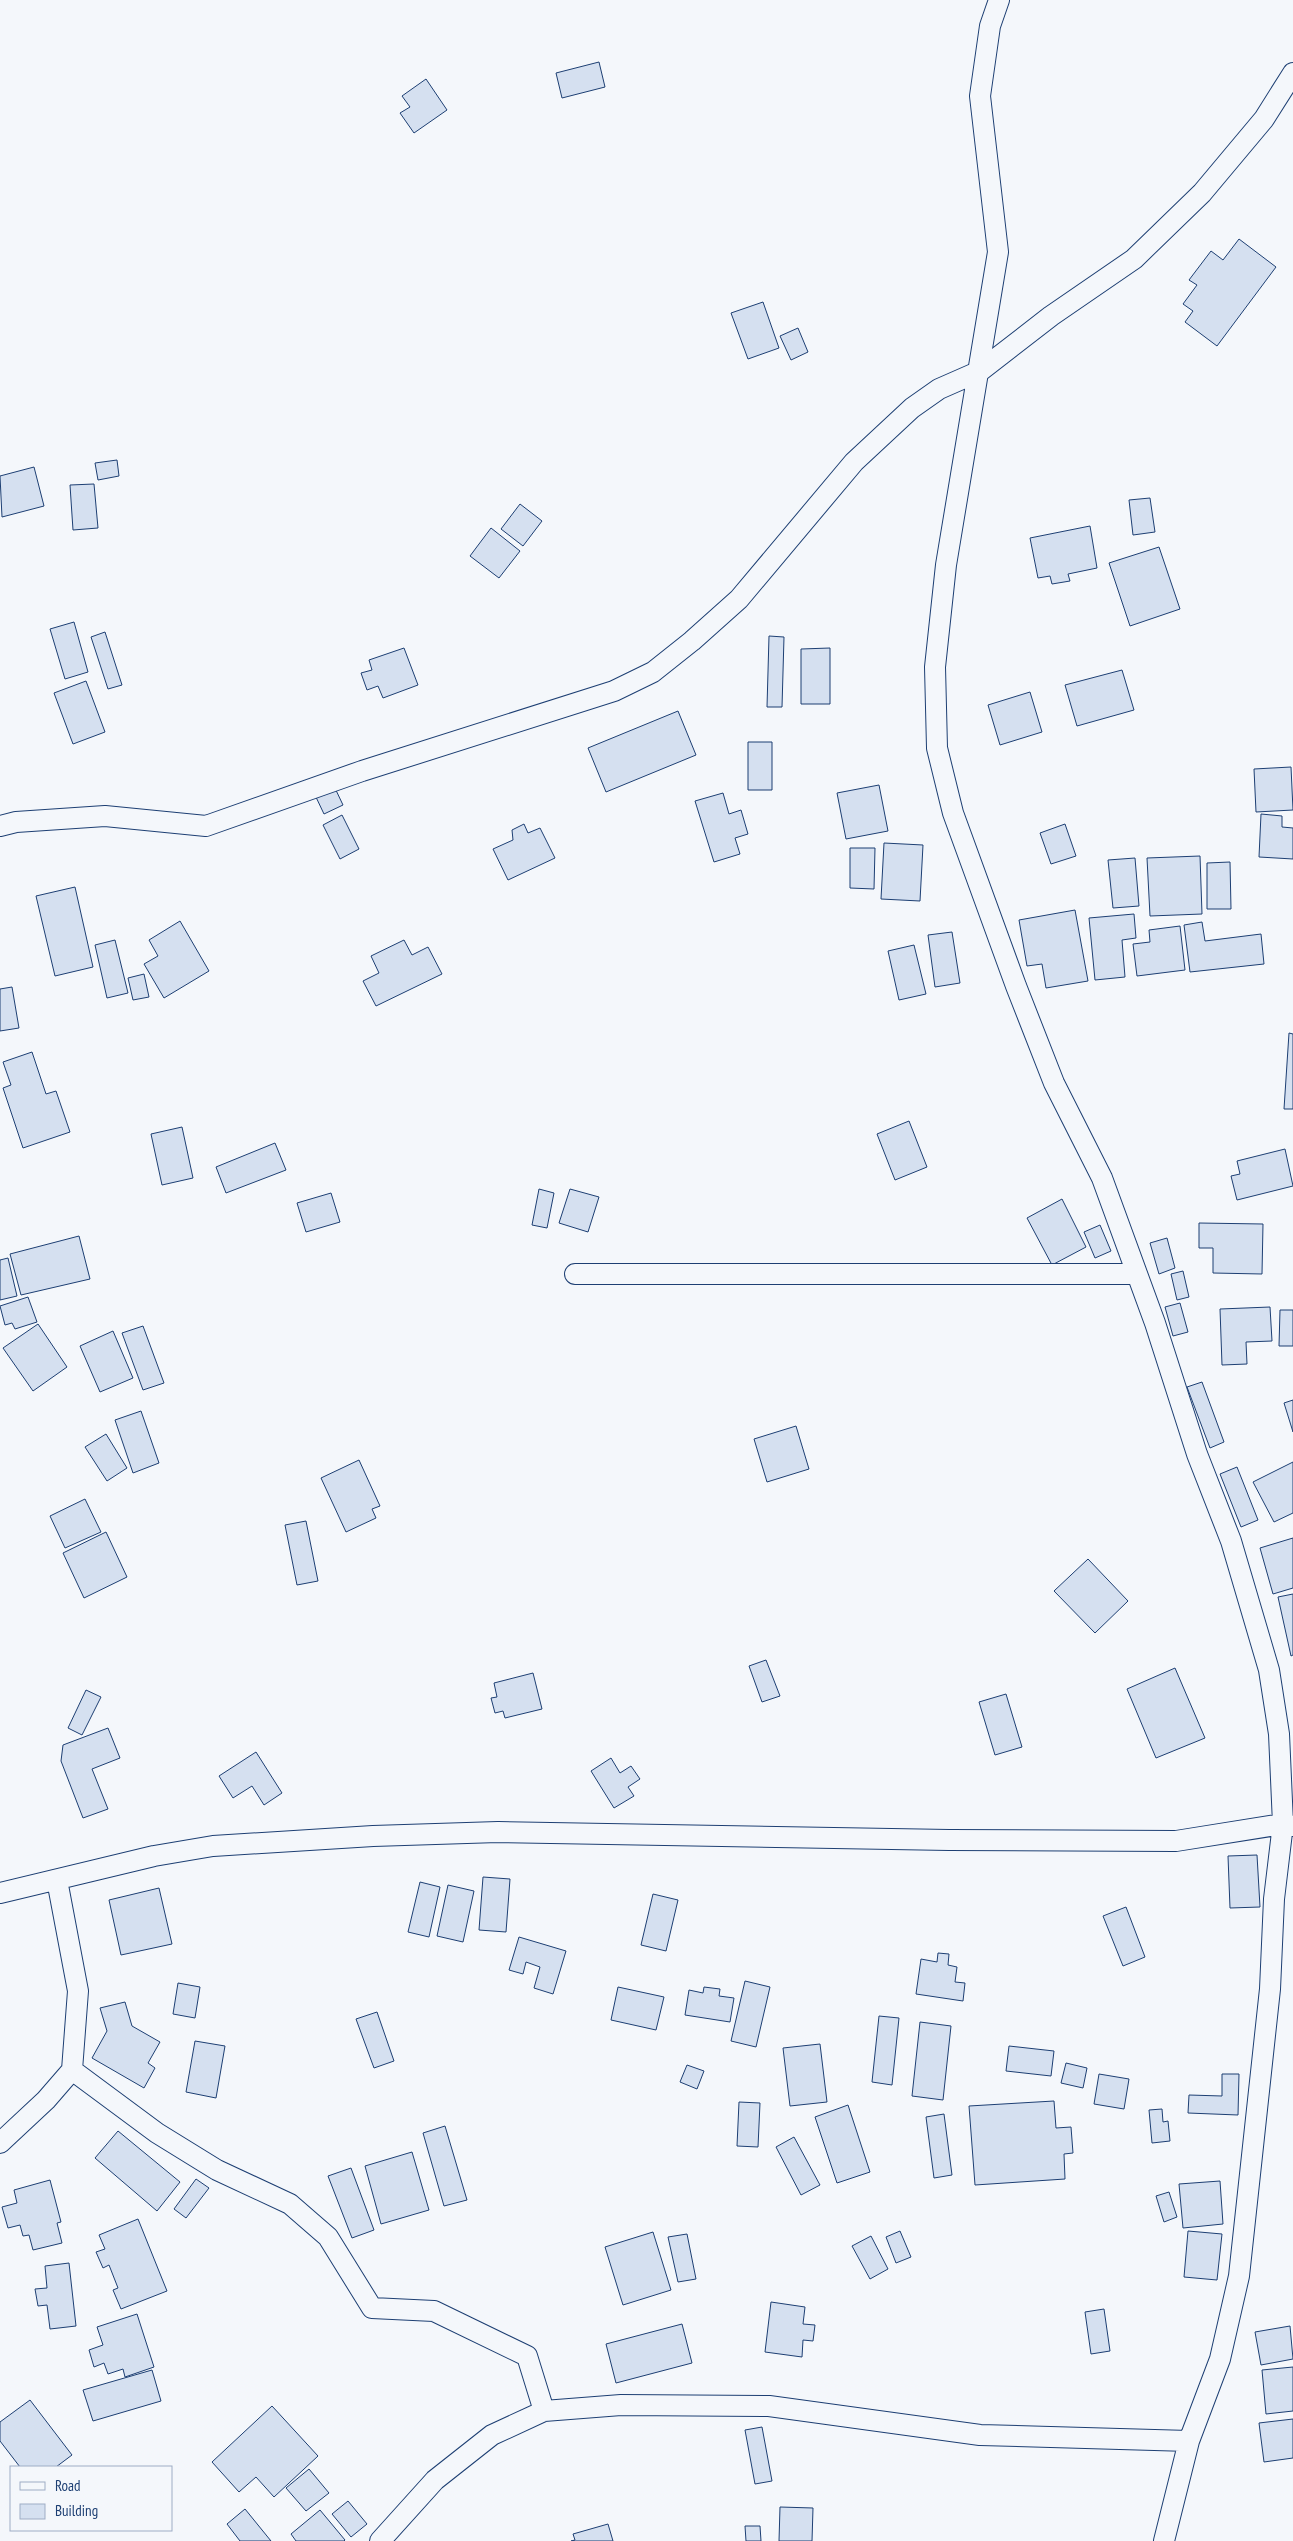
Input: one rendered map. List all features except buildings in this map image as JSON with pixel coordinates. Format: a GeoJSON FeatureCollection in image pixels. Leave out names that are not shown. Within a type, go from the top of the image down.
{"type":"FeatureCollection","features":[{"type":"Feature","properties":{"kind":"street"},"geometry":{"type":"LineString","coordinates":[[999,0],[990,26],[980,96],[998,252],[985,324],[980,371],[946,565],[935,667],[937,748],[954,813],[1016,986],[1054,1083],[1102,1178],[1155,1323],[1197,1454],[1231,1541],[1269,1670],[1279,1734],[1288,1825],[1274,1899],[1270,1990],[1239,2276],[1220,2359],[1189,2441],[1164,2541]]}},
{"type":"Feature","properties":{"kind":"street"},"geometry":{"type":"LineString","coordinates":[[0,826],[16,822],[105,816],[206,826],[362,771],[614,690],[653,672],[692,642],[738,599],[854,462],[912,408],[939,388],[980,371],[1051,316],[1134,259],[1202,193],[1264,119],[1293,74]]}},
{"type":"Feature","properties":{"kind":"street"},"geometry":{"type":"LineString","coordinates":[[574,1274],[1136,1274]]}},
{"type":"Feature","properties":{"kind":"street"},"geometry":{"type":"LineString","coordinates":[[0,1893],[154,1856],[213,1846],[373,1836],[498,1832],[939,1840],[1176,1841],[1288,1825]]}},
{"type":"Feature","properties":{"kind":"street"},"geometry":{"type":"LineString","coordinates":[[0,2144],[46,2100],[72,2070],[78,1991],[57,1880]]}},
{"type":"Feature","properties":{"kind":"street"},"geometry":{"type":"LineString","coordinates":[[72,2070],[156,2133],[217,2170],[290,2204],[328,2237],[372,2308],[434,2311],[527,2356],[544,2411]]}},
{"type":"Feature","properties":{"kind":"street"},"geometry":{"type":"LineString","coordinates":[[380,2541],[435,2480],[492,2435],[544,2411],[621,2405],[769,2406],[980,2435],[1189,2441]]}}]}
